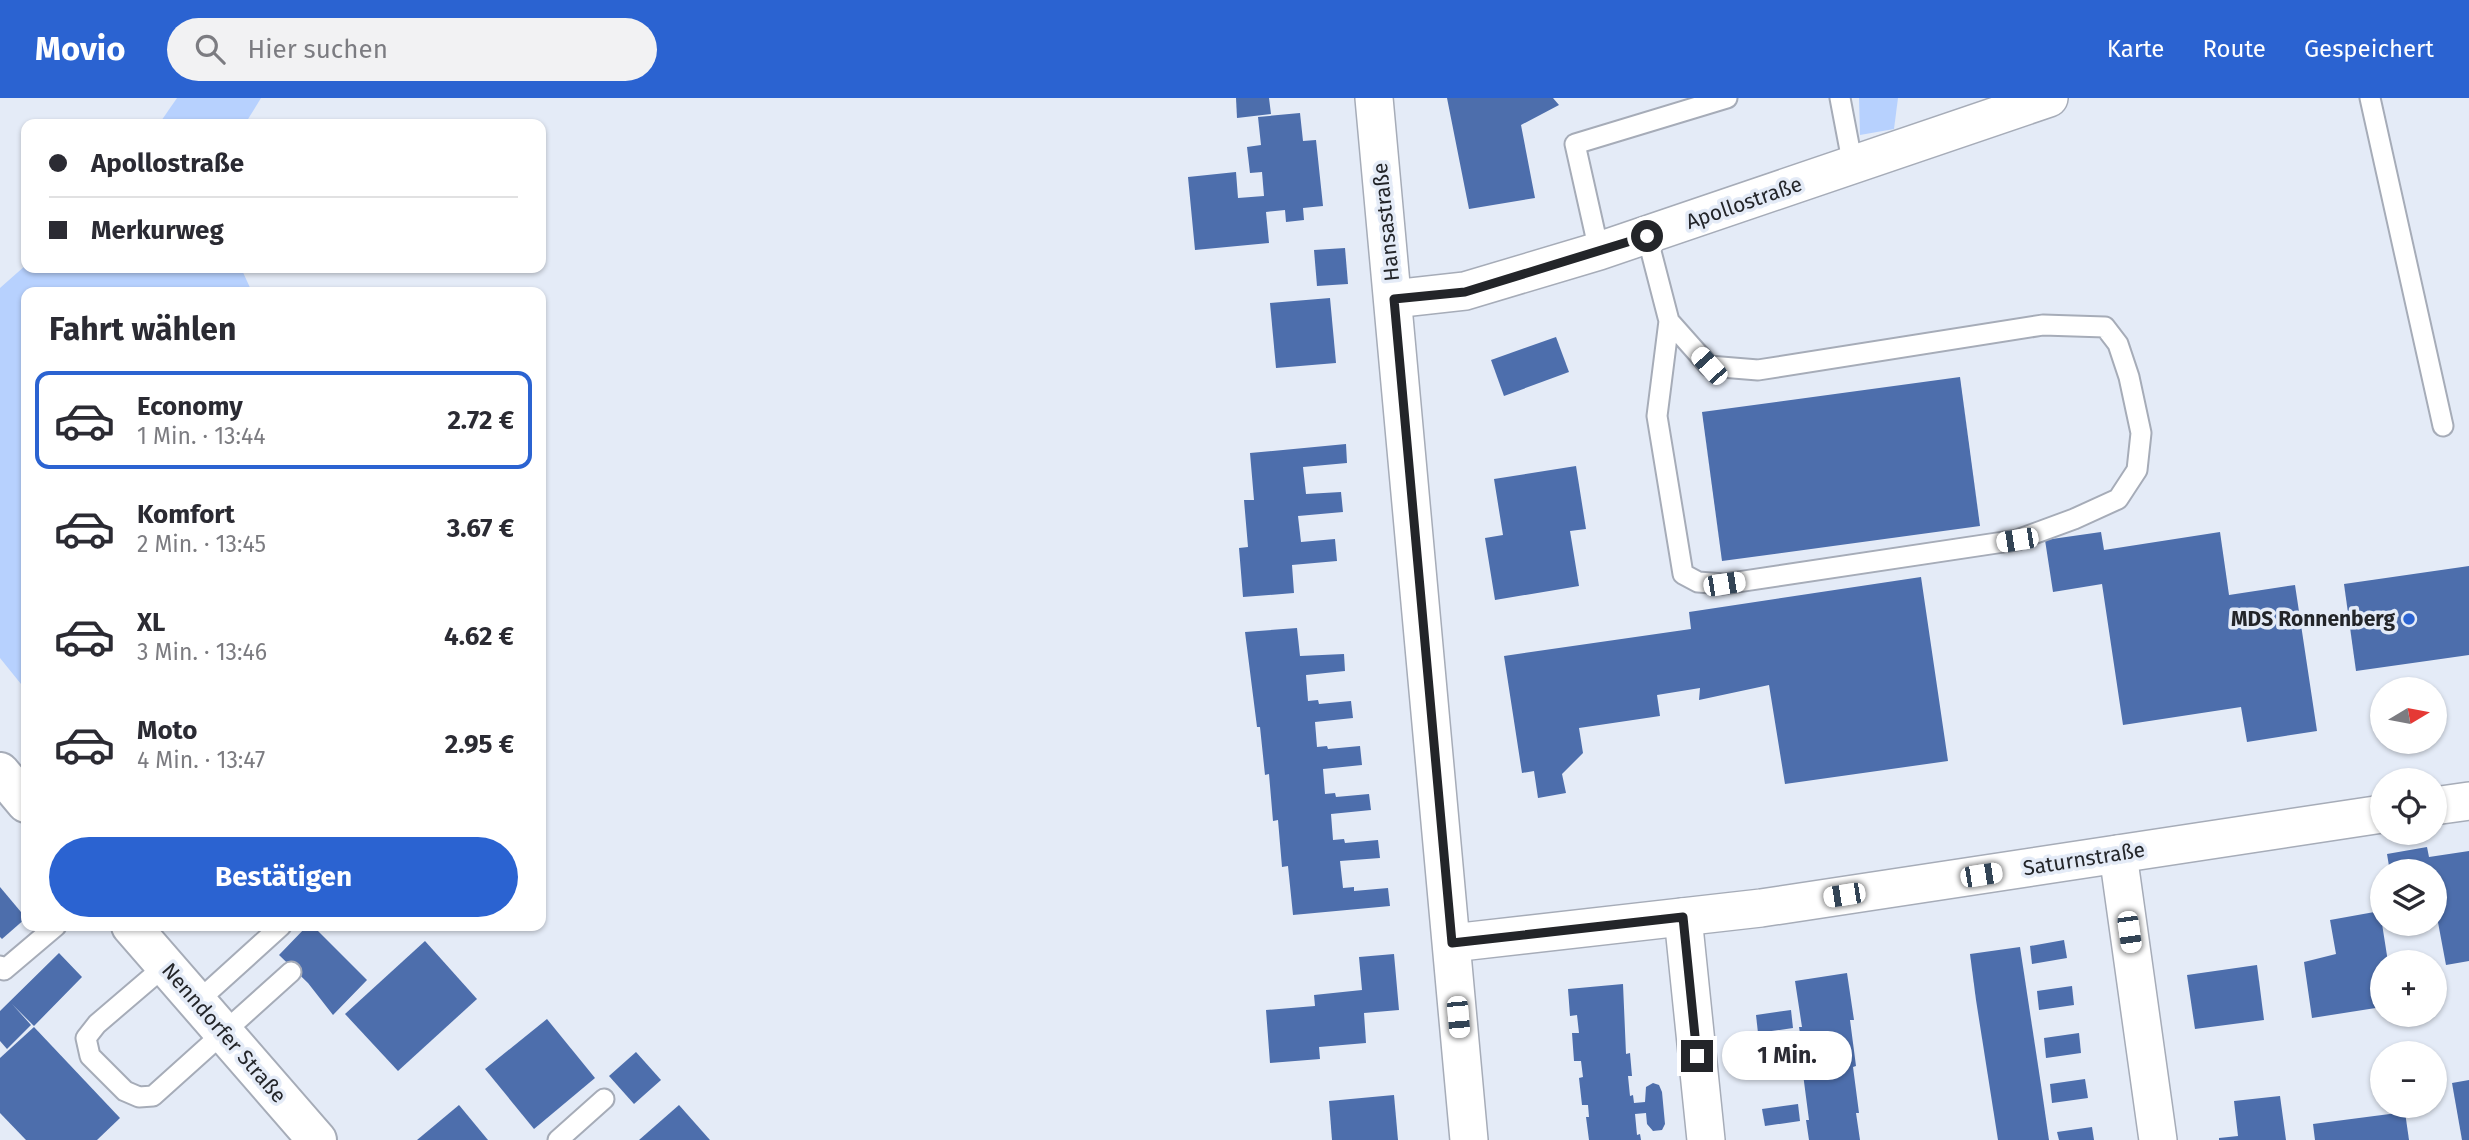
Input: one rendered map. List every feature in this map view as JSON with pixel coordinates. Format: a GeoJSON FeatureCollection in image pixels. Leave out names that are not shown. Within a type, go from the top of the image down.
{"type":"FeatureCollection","features":[{"type":"Feature","properties":{"kind":"street","name":"Hansastraße"},"geometry":{"type":"LineString","coordinates":[[1374,98],[1469,1140]]}},
{"type":"Feature","properties":{"kind":"street","name":"Apollostraße"},"geometry":{"type":"LineString","coordinates":[[1394,299],[1465,292],[1599,251],[2049,98]]}},
{"type":"Feature","properties":{"kind":"street"},"geometry":{"type":"LineString","coordinates":[[0,772],[21,797]]}},
{"type":"Feature","properties":{"kind":"street"},"geometry":{"type":"LineString","coordinates":[[2447,804],[2469,801]]}},
{"type":"Feature","properties":{"kind":"street","name":"Saturnstraße"},"geometry":{"type":"LineString","coordinates":[[1452,943],[1683,917],[2370,816]]}},
{"type":"Feature","properties":{"kind":"street"},"geometry":{"type":"LineString","coordinates":[[2118,854],[2158,1140]]}},
{"type":"Feature","properties":{"kind":"street"},"geometry":{"type":"LineString","coordinates":[[1683,917],[1706,1140]]}},
{"type":"Feature","properties":{"kind":"street","name":"Nenndorfer Straße"},"geometry":{"type":"LineString","coordinates":[[135,931],[317,1140]]}},
{"type":"Feature","properties":{"kind":"lane"},"geometry":{"type":"LineString","coordinates":[[1599,251],[1576,144],[1727,98]]}},
{"type":"Feature","properties":{"kind":"lane"},"geometry":{"type":"LineString","coordinates":[[1840,98],[1853,166]]}},
{"type":"Feature","properties":{"kind":"lane"},"geometry":{"type":"LineString","coordinates":[[2370,98],[2443,426]]}},
{"type":"Feature","properties":{"kind":"lane"},"geometry":{"type":"LineString","coordinates":[[1647,236],[1669,321],[1657,416],[1683,575],[1698,582],[1724,584],[2017,540],[2118,499],[2137,470],[2141,433],[2129,377],[2118,344],[2105,327],[2043,325],[1758,370],[1709,366],[1669,321]]}},
{"type":"Feature","properties":{"kind":"lane"},"geometry":{"type":"LineString","coordinates":[[0,966],[4,970],[49,931]]}},
{"type":"Feature","properties":{"kind":"lane"},"geometry":{"type":"LineString","coordinates":[[197,1002],[276,931]]}},
{"type":"Feature","properties":{"kind":"lane"},"geometry":{"type":"LineString","coordinates":[[166,965],[97,1024],[86,1038],[90,1056],[125,1091],[139,1097],[153,1096],[291,972]]}},
{"type":"Feature","properties":{"kind":"lane"},"geometry":{"type":"LineString","coordinates":[[558,1140],[604,1099]]}},
{"type":"Feature","properties":{"kind":"shaded area"},"geometry":{"type":"Polygon","coordinates":[[[177,98],[261,98],[248,119],[162,119],[177,98]]]}},
{"type":"Feature","properties":{"kind":"shaded area"},"geometry":{"type":"Polygon","coordinates":[[[1859,98],[1898,98],[1894,129],[1860,135],[1859,98]]]}},
{"type":"Feature","properties":{"kind":"shaded area"},"geometry":{"type":"Polygon","coordinates":[[[21,269],[21,273],[243,273],[250,287],[21,287],[21,684],[0,658],[0,288],[21,269]]]}},
{"type":"Feature","properties":{"kind":"building"},"geometry":{"type":"Polygon","coordinates":[[[1236,98],[1269,98],[1271,114],[1237,118],[1236,98]]]}},
{"type":"Feature","properties":{"kind":"building"},"geometry":{"type":"Polygon","coordinates":[[[1447,98],[1553,98],[1559,105],[1521,125],[1535,198],[1469,209],[1447,98]]]}},
{"type":"Feature","properties":{"kind":"building"},"geometry":{"type":"Polygon","coordinates":[[[1300,113],[1303,141],[1316,140],[1323,206],[1303,208],[1304,220],[1286,222],[1285,210],[1266,212],[1269,243],[1195,250],[1188,177],[1236,172],[1238,198],[1264,196],[1262,172],[1250,173],[1247,147],[1261,145],[1258,117],[1300,113]]]}},
{"type":"Feature","properties":{"kind":"building"},"geometry":{"type":"Polygon","coordinates":[[[1345,248],[1348,284],[1317,286],[1314,250],[1345,248]]]}},
{"type":"Feature","properties":{"kind":"building"},"geometry":{"type":"Polygon","coordinates":[[[1330,298],[1336,363],[1276,368],[1270,303],[1330,298]]]}},
{"type":"Feature","properties":{"kind":"building"},"geometry":{"type":"Polygon","coordinates":[[[1556,337],[1569,372],[1504,396],[1491,360],[1556,337]]]}},
{"type":"Feature","properties":{"kind":"building"},"geometry":{"type":"Polygon","coordinates":[[[1960,377],[1980,526],[1722,561],[1702,412],[1960,377]]]}},
{"type":"Feature","properties":{"kind":"building"},"geometry":{"type":"Polygon","coordinates":[[[1346,444],[1347,463],[1303,467],[1306,494],[1341,492],[1343,512],[1298,516],[1301,542],[1335,539],[1337,561],[1292,565],[1294,593],[1243,597],[1239,548],[1248,547],[1244,500],[1254,500],[1250,453],[1346,444]]]}},
{"type":"Feature","properties":{"kind":"building"},"geometry":{"type":"Polygon","coordinates":[[[1576,466],[1586,529],[1570,531],[1579,586],[1495,600],[1485,538],[1503,535],[1494,479],[1576,466]]]}},
{"type":"Feature","properties":{"kind":"building"},"geometry":{"type":"Polygon","coordinates":[[[2101,532],[2104,550],[2220,532],[2229,595],[2295,585],[2317,731],[2247,742],[2241,707],[2123,725],[2102,584],[2053,592],[2045,540],[2101,532]]]}},
{"type":"Feature","properties":{"kind":"building","name":"MDS Ronnenberg"},"geometry":{"type":"Polygon","coordinates":[[[2469,566],[2469,655],[2356,671],[2344,584],[2469,566]]]}},
{"type":"Feature","properties":{"kind":"building"},"geometry":{"type":"Polygon","coordinates":[[[1921,577],[1948,761],[1785,784],[1769,685],[1699,700],[1700,688],[1657,695],[1660,716],[1579,728],[1583,753],[1562,774],[1566,793],[1538,798],[1534,771],[1522,773],[1504,656],[1691,629],[1689,612],[1921,577]]]}},
{"type":"Feature","properties":{"kind":"building"},"geometry":{"type":"Polygon","coordinates":[[[1297,628],[1300,656],[1344,654],[1345,671],[1306,675],[1308,701],[1318,700],[1319,704],[1351,701],[1353,718],[1315,722],[1317,747],[1327,746],[1328,749],[1360,746],[1362,765],[1323,769],[1325,794],[1335,793],[1336,797],[1369,794],[1371,810],[1331,814],[1333,840],[1344,839],[1345,843],[1378,840],[1380,858],[1340,861],[1343,888],[1354,887],[1354,891],[1388,888],[1390,906],[1293,915],[1288,866],[1282,867],[1278,820],[1273,821],[1269,774],[1265,775],[1245,632],[1297,628]]]}},
{"type":"Feature","properties":{"kind":"building"},"geometry":{"type":"Polygon","coordinates":[[[2427,847],[2429,857],[2469,851],[2469,961],[2447,965],[2447,950],[2443,950],[2441,936],[2447,936],[2447,859],[2388,859],[2387,854],[2427,847]]]}},
{"type":"Feature","properties":{"kind":"building"},"geometry":{"type":"Polygon","coordinates":[[[0,887],[21,912],[21,922],[2,939],[0,887]]]}},
{"type":"Feature","properties":{"kind":"building"},"geometry":{"type":"Polygon","coordinates":[[[2370,913],[2370,936],[2384,936],[2386,950],[2370,950],[2370,1009],[2312,1018],[2304,962],[2336,954],[2330,920],[2370,913]]]}},
{"type":"Feature","properties":{"kind":"building"},"geometry":{"type":"Polygon","coordinates":[[[302,931],[318,931],[367,980],[333,1015],[308,983],[279,955],[302,931]]]}},
{"type":"Feature","properties":{"kind":"building"},"geometry":{"type":"Polygon","coordinates":[[[2064,940],[2067,958],[2032,964],[2030,946],[2064,940]]]}},
{"type":"Feature","properties":{"kind":"building"},"geometry":{"type":"Polygon","coordinates":[[[425,941],[477,999],[398,1071],[345,1014],[425,941]]]}},
{"type":"Feature","properties":{"kind":"building"},"geometry":{"type":"Polygon","coordinates":[[[2020,947],[2049,1140],[1998,1140],[1976,1000],[1970,954],[2020,947]]]}},
{"type":"Feature","properties":{"kind":"building"},"geometry":{"type":"Polygon","coordinates":[[[59,953],[82,977],[34,1026],[12,1004],[31,1025],[7,1049],[0,1041],[0,1011],[59,953]]]}},
{"type":"Feature","properties":{"kind":"building"},"geometry":{"type":"Polygon","coordinates":[[[1394,954],[1399,1010],[1364,1013],[1366,1043],[1319,1047],[1320,1059],[1270,1063],[1266,1010],[1315,1006],[1314,995],[1362,990],[1359,957],[1394,954]]]}},
{"type":"Feature","properties":{"kind":"building"},"geometry":{"type":"Polygon","coordinates":[[[2257,965],[2264,1020],[2195,1029],[2187,975],[2257,965]]]}},
{"type":"Feature","properties":{"kind":"building"},"geometry":{"type":"Polygon","coordinates":[[[1847,973],[1854,1020],[1850,1020],[1856,1066],[1853,1067],[1860,1140],[1809,1140],[1803,1074],[1806,1074],[1799,1027],[1802,1027],[1795,981],[1847,973]]]}},
{"type":"Feature","properties":{"kind":"building"},"geometry":{"type":"Polygon","coordinates":[[[1623,984],[1626,1054],[1630,1053],[1632,1076],[1628,1076],[1630,1096],[1633,1095],[1634,1103],[1645,1102],[1646,1087],[1653,1083],[1659,1085],[1665,1124],[1662,1130],[1653,1131],[1647,1124],[1646,1113],[1635,1114],[1637,1135],[1640,1134],[1641,1140],[1589,1140],[1586,1117],[1589,1117],[1588,1105],[1582,1105],[1579,1078],[1583,1077],[1581,1061],[1574,1061],[1572,1033],[1579,1033],[1577,1015],[1570,1016],[1568,989],[1623,984]]]}},
{"type":"Feature","properties":{"kind":"building"},"geometry":{"type":"Polygon","coordinates":[[[2072,986],[2074,1005],[2039,1010],[2037,991],[2072,986]]]}},
{"type":"Feature","properties":{"kind":"building"},"geometry":{"type":"Polygon","coordinates":[[[1791,1010],[1793,1028],[1758,1033],[1756,1015],[1791,1010]]]}},
{"type":"Feature","properties":{"kind":"building"},"geometry":{"type":"Polygon","coordinates":[[[547,1019],[595,1078],[534,1129],[485,1069],[547,1019]]]}},
{"type":"Feature","properties":{"kind":"building"},"geometry":{"type":"Polygon","coordinates":[[[34,1027],[120,1118],[97,1140],[26,1140],[0,1113],[0,1058],[34,1027]]]}},
{"type":"Feature","properties":{"kind":"building"},"geometry":{"type":"Polygon","coordinates":[[[2079,1033],[2081,1053],[2046,1058],[2044,1038],[2079,1033]]]}},
{"type":"Feature","properties":{"kind":"building"},"geometry":{"type":"Polygon","coordinates":[[[636,1052],[661,1080],[634,1104],[609,1076],[636,1052]]]}},
{"type":"Feature","properties":{"kind":"building"},"geometry":{"type":"Polygon","coordinates":[[[1793,1057],[1796,1075],[1762,1080],[1760,1062],[1793,1057]]]}},
{"type":"Feature","properties":{"kind":"building"},"geometry":{"type":"Polygon","coordinates":[[[2085,1079],[2088,1098],[2052,1103],[2050,1084],[2085,1079]]]}},
{"type":"Feature","properties":{"kind":"building"},"geometry":{"type":"Polygon","coordinates":[[[2469,1080],[2469,1140],[2462,1140],[2452,1083],[2469,1080]]]}},
{"type":"Feature","properties":{"kind":"building"},"geometry":{"type":"Polygon","coordinates":[[[1394,1095],[1398,1140],[1332,1140],[1329,1101],[1394,1095]]]}},
{"type":"Feature","properties":{"kind":"building"},"geometry":{"type":"Polygon","coordinates":[[[2280,1096],[2286,1140],[2219,1140],[2238,1136],[2234,1101],[2280,1096]]]}},
{"type":"Feature","properties":{"kind":"building"},"geometry":{"type":"Polygon","coordinates":[[[1798,1104],[1800,1121],[1765,1126],[1762,1109],[1798,1104]]]}},
{"type":"Feature","properties":{"kind":"building"},"geometry":{"type":"Polygon","coordinates":[[[459,1105],[488,1140],[417,1140],[459,1105]]]}},
{"type":"Feature","properties":{"kind":"building"},"geometry":{"type":"Polygon","coordinates":[[[679,1105],[710,1140],[639,1140],[679,1105]]]}},
{"type":"Feature","properties":{"kind":"building"},"geometry":{"type":"Polygon","coordinates":[[[2370,1117],[2406,1118],[2409,1140],[2315,1140],[2313,1124],[2370,1117]]]}},
{"type":"Feature","properties":{"kind":"building"},"geometry":{"type":"Polygon","coordinates":[[[2092,1127],[2094,1140],[2059,1140],[2057,1132],[2092,1127]]]}},
{"type":"Feature","properties":{"kind":"place","name":"MDS Ronnenberg"},"geometry":{"type":"Point","coordinates":[2409,619]}},
{"type":"Feature","properties":{"kind":"route"},"geometry":{"type":"LineString","coordinates":[[1647,236],[1465,292],[1394,299],[1452,943],[1683,917],[1697,1056]]}}]}
